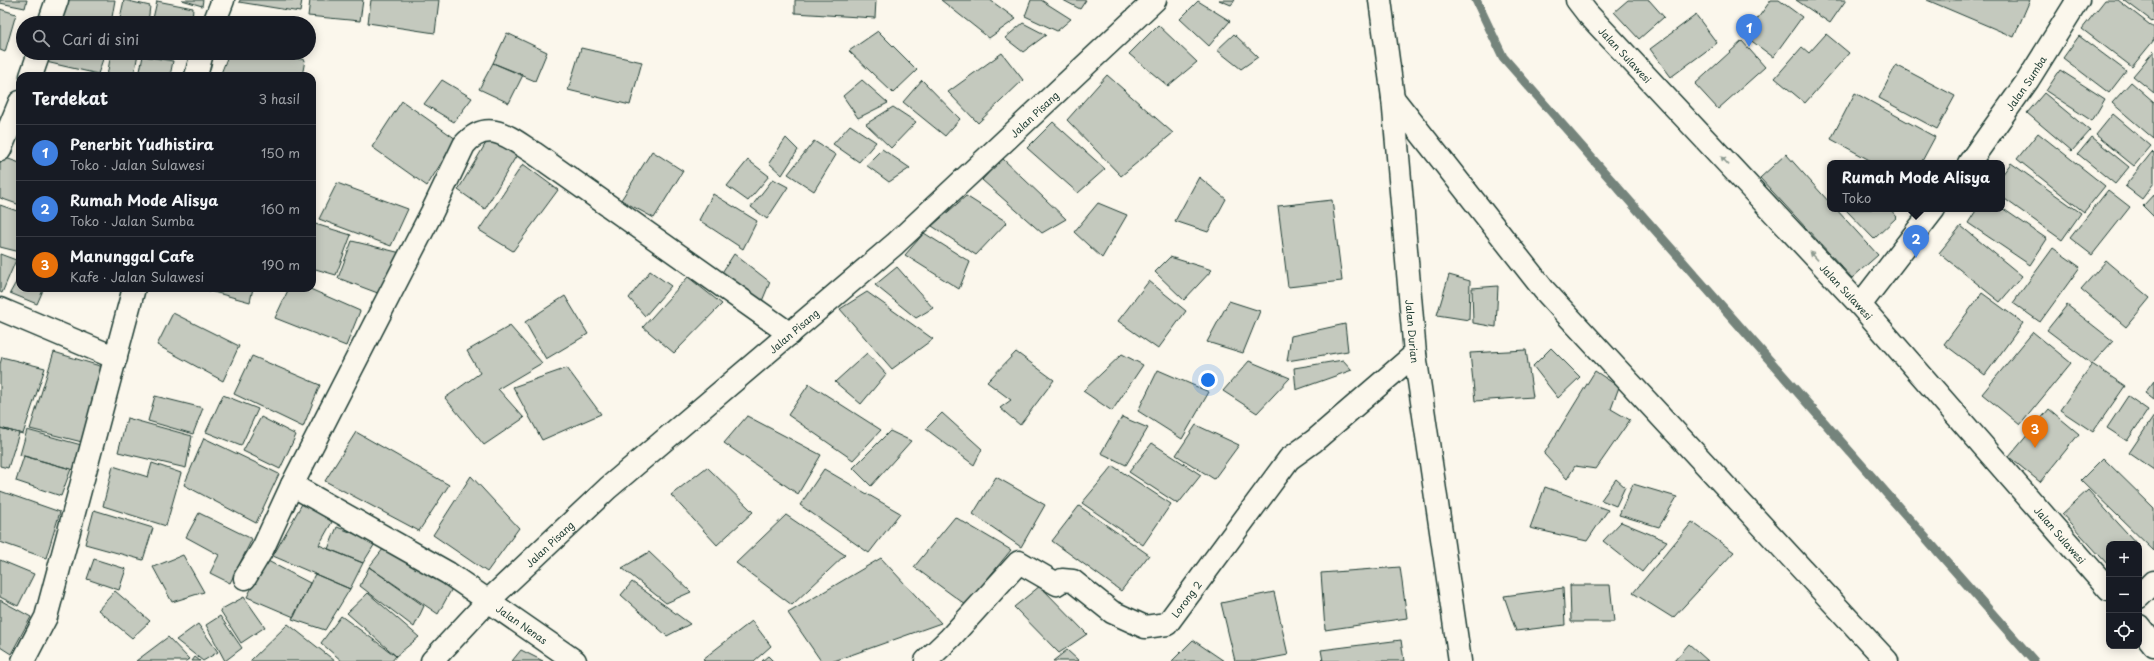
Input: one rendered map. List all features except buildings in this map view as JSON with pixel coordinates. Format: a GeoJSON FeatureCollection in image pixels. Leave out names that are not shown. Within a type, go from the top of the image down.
{"type":"FeatureCollection","features":[{"type":"Feature","properties":{"kind":"street"},"geometry":{"type":"LineString","coordinates":[[51,16],[57,0]]}},
{"type":"Feature","properties":{"kind":"street"},"geometry":{"type":"LineString","coordinates":[[217,16],[223,0]]}},
{"type":"Feature","properties":{"kind":"street","name":"Jalan Pisang"},"geometry":{"type":"LineString","coordinates":[[432,661],[489,600],[608,488],[895,244],[1155,0]]}},
{"type":"Feature","properties":{"kind":"street","name":"Jalan Durian"},"geometry":{"type":"LineString","coordinates":[[1380,0],[1393,98],[1415,354],[1460,661]]}},
{"type":"Feature","properties":{"kind":"street","name":"Jalan Sulawesi"},"geometry":{"type":"LineString","coordinates":[[1577,0],[1587,13],[1860,305],[2106,587]]}},
{"type":"Feature","properties":{"kind":"street","name":"Jalan Sumba"},"geometry":{"type":"LineString","coordinates":[[1971,160],[2028,80],[2078,0]]}},
{"type":"Feature","properties":{"kind":"street"},"geometry":{"type":"LineString","coordinates":[[32,72],[36,60]]}},
{"type":"Feature","properties":{"kind":"street"},"geometry":{"type":"LineString","coordinates":[[197,72],[200,60]]}},
{"type":"Feature","properties":{"kind":"street"},"geometry":{"type":"LineString","coordinates":[[1393,98],[1544,290],[1887,661]]}},
{"type":"Feature","properties":{"kind":"street"},"geometry":{"type":"LineString","coordinates":[[0,150],[16,112]]}},
{"type":"Feature","properties":{"kind":"street"},"geometry":{"type":"LineString","coordinates":[[245,578],[263,548],[292,485],[432,212],[464,145],[472,136],[482,131],[500,132],[534,153],[790,334]]}},
{"type":"Feature","properties":{"kind":"street"},"geometry":{"type":"LineString","coordinates":[[1860,305],[1932,212]]}},
{"type":"Feature","properties":{"kind":"street"},"geometry":{"type":"LineString","coordinates":[[23,661],[46,617],[133,292]]}},
{"type":"Feature","properties":{"kind":"street"},"geometry":{"type":"LineString","coordinates":[[0,309],[116,358]]}},
{"type":"Feature","properties":{"kind":"street","name":"Lorong 2"},"geometry":{"type":"LineString","coordinates":[[926,661],[950,638],[1019,562],[1057,584],[1062,580],[1073,581],[1112,612],[1145,627],[1167,624],[1290,459],[1314,441],[1415,354]]}},
{"type":"Feature","properties":{"kind":"street","name":"Jalan Nenas"},"geometry":{"type":"LineString","coordinates":[[292,485],[448,573],[575,661]]}},
{"type":"Feature","properties":{"kind":"street"},"geometry":{"type":"LineString","coordinates":[[2142,594],[2154,582]]}},
{"type":"Feature","properties":{"kind":"street"},"geometry":{"type":"LineString","coordinates":[[2142,630],[2154,645]]}},
{"type":"Feature","properties":{"kind":"waterway"},"geometry":{"type":"LineString","coordinates":[[1476,0],[1503,57],[2034,661]]}},
{"type":"Feature","properties":{"kind":"place","name":"Penerbit Yudhistira"},"geometry":{"type":"Point","coordinates":[1749,47]}},
{"type":"Feature","properties":{"kind":"place","name":"Rumah Mode Alisya"},"geometry":{"type":"Point","coordinates":[1916,258]}},
{"type":"Feature","properties":{"kind":"place","name":"Manunggal Cafe"},"geometry":{"type":"Point","coordinates":[2035,448]}}]}
